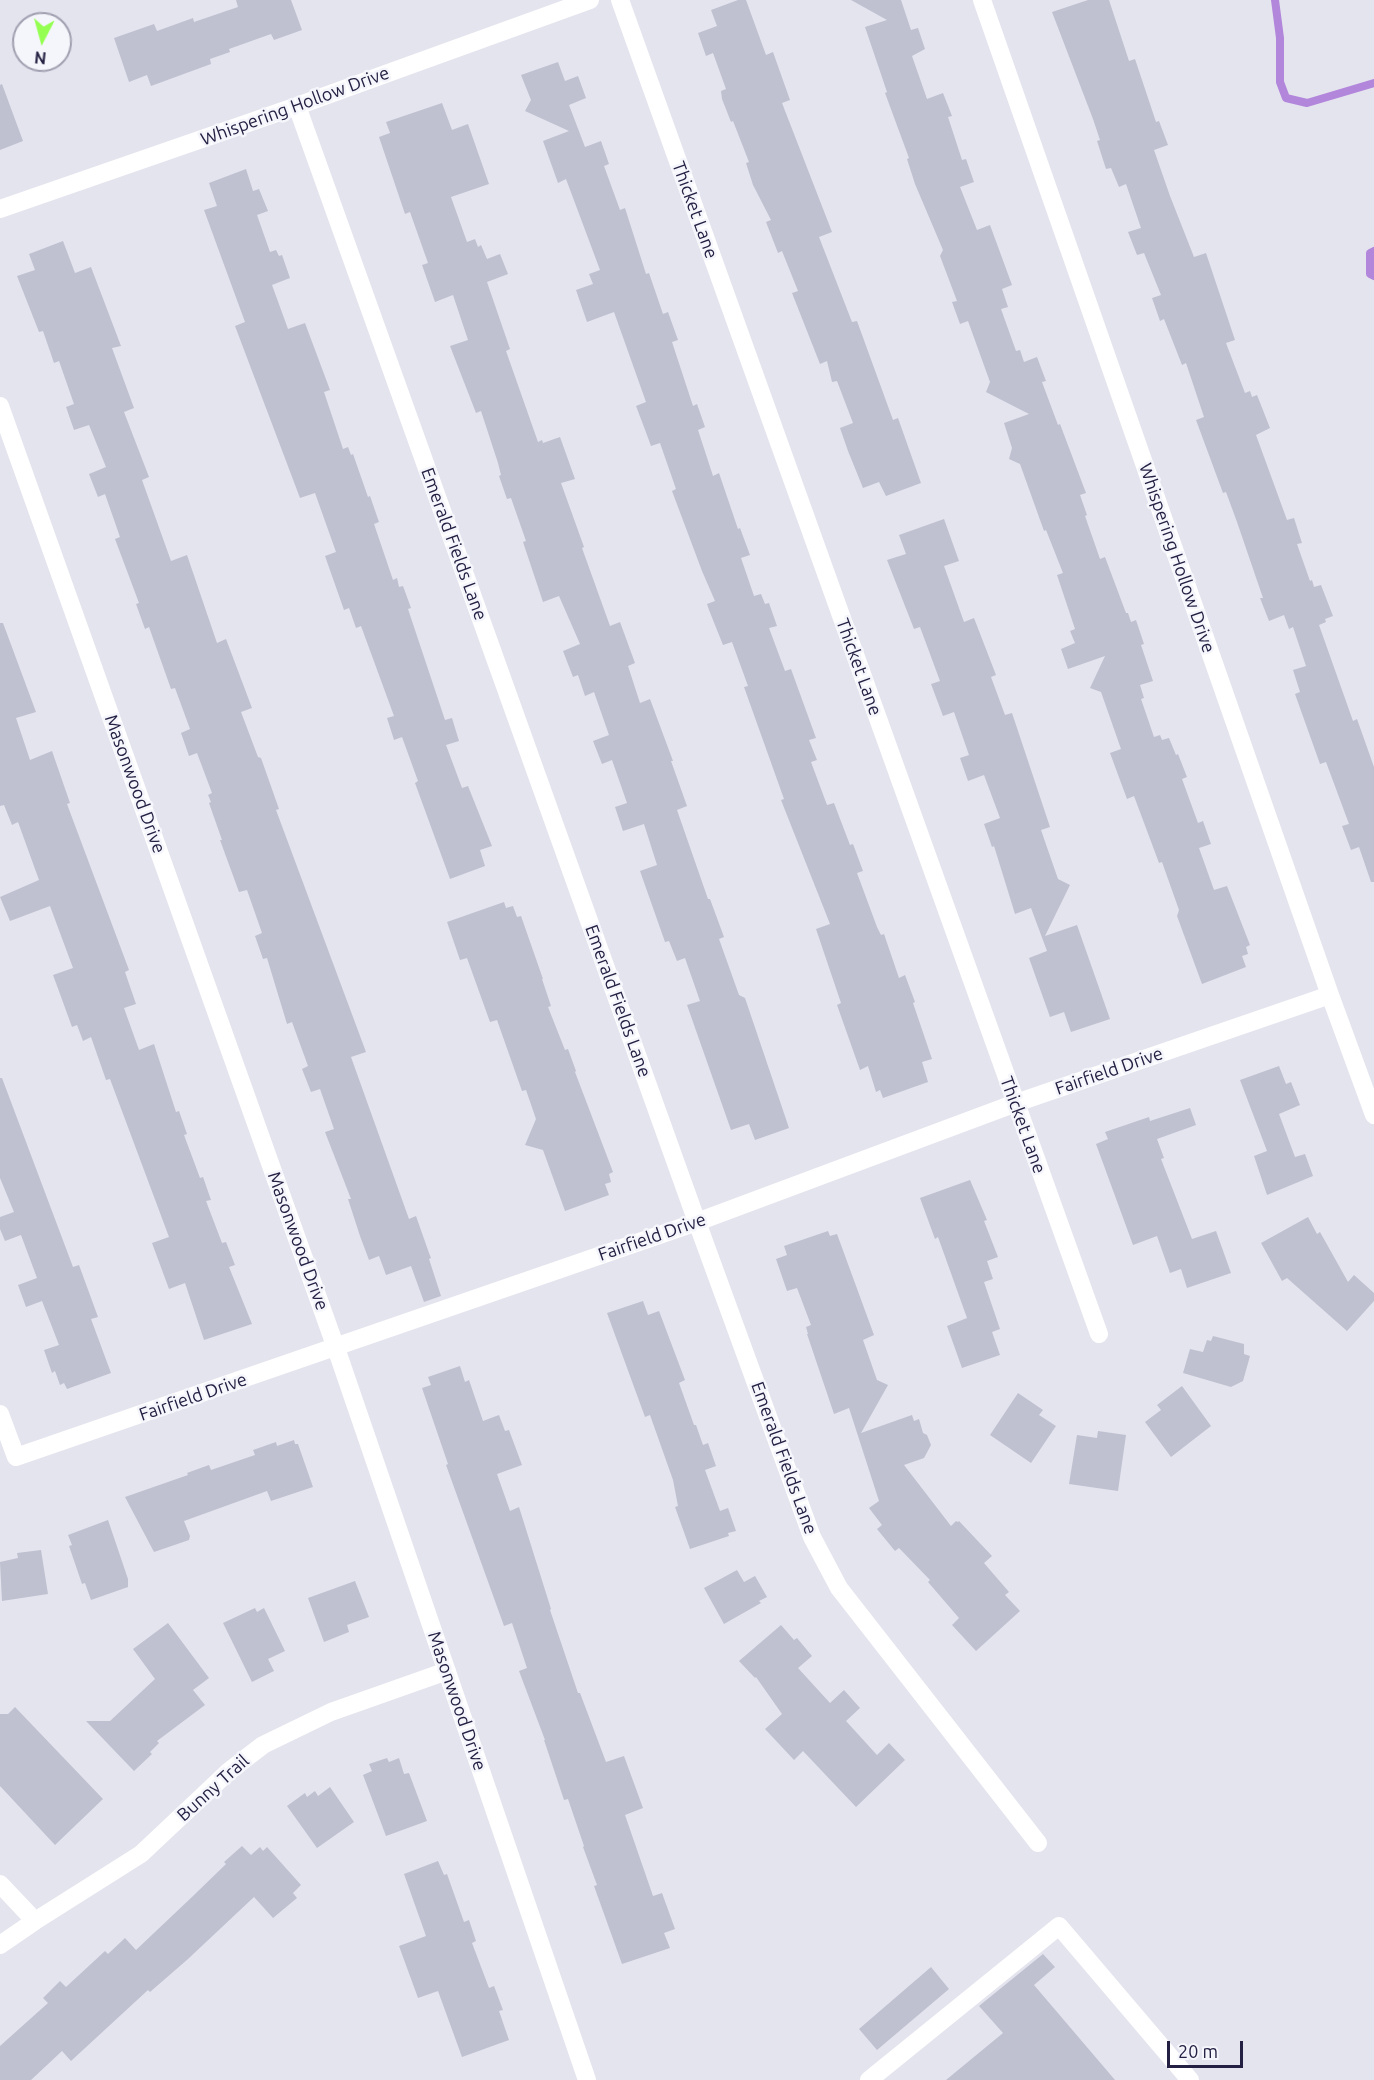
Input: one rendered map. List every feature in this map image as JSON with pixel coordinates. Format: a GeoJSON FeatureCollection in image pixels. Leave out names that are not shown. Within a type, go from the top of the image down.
{"type":"FeatureCollection","features":[{"type":"Feature","properties":{"kind":"street","name":"Whispering Hollow Drive"},"geometry":{"type":"LineString","coordinates":[[0,210],[590,0]]}},
{"type":"Feature","properties":{"kind":"street","name":"Thicket Lane"},"geometry":{"type":"LineString","coordinates":[[620,0],[1099,1334]]}},
{"type":"Feature","properties":{"kind":"street","name":"Whispering Hollow Drive"},"geometry":{"type":"LineString","coordinates":[[982,0],[1374,1115]]}},
{"type":"Feature","properties":{"kind":"street","name":"Emerald Fields Lane"},"geometry":{"type":"LineString","coordinates":[[297,106],[812,1537],[840,1588],[1038,1843]]}},
{"type":"Feature","properties":{"kind":"street","name":"Masonwood Drive"},"geometry":{"type":"LineString","coordinates":[[0,406],[336,1348],[587,2080]]}},
{"type":"Feature","properties":{"kind":"street","name":"Fairfield Drive"},"geometry":{"type":"LineString","coordinates":[[0,1413],[16,1457],[697,1222],[1016,1103],[1330,995]]}},
{"type":"Feature","properties":{"kind":"street","name":"Bunny Trail"},"geometry":{"type":"LineString","coordinates":[[0,1945],[141,1854],[228,1772],[263,1745],[331,1712],[447,1671]]}},
{"type":"Feature","properties":{"kind":"street"},"geometry":{"type":"LineString","coordinates":[[0,1884],[34,1921]]}},
{"type":"Feature","properties":{"kind":"street"},"geometry":{"type":"LineString","coordinates":[[869,2080],[1059,1926],[1190,2080]]}},
{"type":"Feature","properties":{"kind":"building"},"geometry":{"type":"Polygon","coordinates":[[[236,0],[291,0],[302,30],[274,40],[271,34],[229,49],[230,52],[210,59],[211,64],[151,86],[147,75],[129,82],[114,38],[154,24],[157,31],[193,18],[194,22],[238,7],[236,0]]]}},
{"type":"Feature","properties":{"kind":"building"},"geometry":{"type":"Polygon","coordinates":[[[738,0],[746,0],[766,55],[773,52],[790,100],[782,103],[832,232],[819,237],[852,322],[857,321],[893,420],[898,418],[921,483],[886,496],[879,482],[863,488],[840,428],[853,423],[837,381],[832,382],[827,361],[820,364],[792,293],[798,291],[782,251],[778,253],[766,222],[771,220],[753,185],[746,163],[749,162],[722,99],[721,91],[726,89],[713,53],[706,56],[698,33],[717,26],[711,10],[738,0]]]}},
{"type":"Feature","properties":{"kind":"building"},"geometry":{"type":"Polygon","coordinates":[[[851,0],[901,0],[911,30],[918,28],[925,49],[912,56],[927,99],[943,93],[952,116],[948,117],[962,160],[966,159],[974,182],[960,187],[977,230],[990,225],[1012,285],[1002,289],[1008,307],[1001,309],[1016,351],[1020,350],[1024,362],[1037,357],[1046,381],[1042,382],[1086,493],[1080,495],[1100,559],[1105,557],[1131,622],[1136,620],[1144,644],[1141,645],[1153,681],[1140,685],[1144,698],[1141,699],[1154,737],[1160,735],[1162,740],[1169,738],[1176,755],[1178,754],[1187,777],[1182,779],[1198,823],[1203,821],[1211,844],[1199,848],[1214,890],[1227,886],[1250,945],[1246,947],[1248,954],[1242,956],[1246,967],[1202,984],[1177,916],[1179,910],[1162,862],[1159,863],[1134,796],[1127,799],[1110,753],[1121,749],[1101,692],[1090,688],[1105,656],[1068,669],[1061,649],[1075,643],[1070,631],[1075,629],[1057,575],[1063,573],[1046,530],[1044,531],[1020,464],[1009,459],[1012,448],[1004,423],[1029,414],[986,392],[990,382],[968,321],[960,324],[952,302],[957,301],[940,256],[943,250],[915,184],[907,159],[909,158],[885,93],[887,92],[865,27],[887,20],[851,0]]]}},
{"type":"Feature","properties":{"kind":"building"},"geometry":{"type":"Polygon","coordinates":[[[1088,0],[1109,0],[1129,61],[1135,59],[1156,122],[1159,121],[1168,145],[1154,150],[1170,196],[1194,257],[1206,253],[1235,340],[1226,343],[1245,393],[1250,391],[1252,397],[1257,395],[1270,428],[1256,435],[1287,520],[1294,518],[1302,543],[1297,544],[1310,581],[1312,580],[1314,587],[1321,585],[1333,616],[1325,619],[1326,622],[1319,625],[1353,721],[1357,719],[1374,767],[1374,882],[1371,882],[1359,847],[1351,850],[1342,826],[1349,824],[1326,762],[1320,764],[1295,694],[1300,692],[1293,670],[1306,666],[1293,627],[1289,629],[1284,615],[1269,621],[1237,522],[1226,492],[1223,493],[1196,420],[1204,417],[1186,363],[1182,365],[1164,319],[1160,321],[1152,298],[1161,295],[1144,253],[1137,255],[1128,232],[1141,228],[1126,184],[1119,187],[1111,168],[1106,169],[1093,119],[1052,12],[1088,0]]]}},
{"type":"Feature","properties":{"kind":"building"},"geometry":{"type":"Polygon","coordinates":[[[558,62],[565,81],[578,76],[586,98],[569,105],[585,147],[601,141],[609,164],[604,166],[620,210],[625,208],[646,274],[649,273],[663,314],[668,312],[678,340],[672,342],[693,406],[697,404],[705,427],[698,430],[713,476],[719,473],[738,529],[740,528],[750,555],[741,558],[754,596],[761,594],[765,604],[769,603],[777,626],[769,628],[785,671],[791,669],[816,738],[809,740],[817,760],[811,762],[827,805],[834,803],[850,845],[853,844],[863,871],[857,873],[877,927],[881,935],[884,934],[899,978],[905,975],[915,1002],[913,1003],[932,1059],[922,1062],[928,1082],[883,1098],[880,1090],[876,1092],[868,1066],[860,1070],[837,1005],[841,1003],[816,929],[830,924],[781,800],[784,799],[744,687],[748,686],[732,642],[723,645],[709,610],[707,604],[715,601],[672,491],[676,489],[660,443],[651,446],[636,406],[646,402],[614,312],[587,322],[576,290],[593,284],[589,274],[600,270],[566,179],[558,183],[543,141],[569,131],[525,111],[531,100],[521,75],[558,62]]]}},
{"type":"Feature","properties":{"kind":"building"},"geometry":{"type":"Polygon","coordinates":[[[2,84],[23,141],[0,150],[0,85],[2,84]]]}},
{"type":"Feature","properties":{"kind":"building"},"geometry":{"type":"Polygon","coordinates":[[[442,103],[452,130],[468,124],[489,184],[451,197],[467,242],[475,239],[478,247],[481,245],[487,259],[500,254],[508,274],[487,282],[510,349],[506,351],[538,442],[542,440],[543,443],[560,437],[575,479],[561,483],[584,547],[582,548],[610,626],[620,622],[635,663],[628,666],[640,703],[650,699],[673,761],[671,761],[687,806],[677,810],[708,899],[710,899],[724,937],[719,939],[739,995],[745,998],[789,1128],[755,1140],[749,1124],[731,1130],[687,1005],[700,1001],[685,958],[677,961],[669,941],[665,942],[640,871],[657,865],[644,824],[623,831],[615,807],[627,803],[612,760],[602,764],[593,741],[609,735],[594,692],[585,696],[578,675],[573,677],[563,651],[580,644],[559,596],[543,602],[511,498],[507,499],[499,476],[501,475],[498,463],[481,411],[476,413],[450,346],[468,340],[453,295],[435,302],[422,265],[428,263],[410,212],[405,214],[379,137],[390,133],[386,122],[442,103]]]}},
{"type":"Feature","properties":{"kind":"building"},"geometry":{"type":"Polygon","coordinates":[[[246,169],[253,191],[259,189],[268,211],[257,215],[270,252],[276,250],[279,256],[282,255],[290,278],[272,285],[288,329],[305,323],[330,390],[324,392],[343,449],[348,447],[351,455],[353,454],[379,522],[374,524],[393,580],[397,578],[399,587],[403,586],[411,608],[408,609],[445,720],[452,718],[459,741],[446,745],[462,788],[468,786],[492,846],[480,850],[485,866],[450,879],[415,783],[418,781],[402,737],[394,740],[387,718],[394,716],[361,626],[356,628],[349,608],[344,610],[325,556],[336,552],[315,493],[300,498],[235,326],[245,322],[204,210],[217,206],[209,183],[246,169]]]}},
{"type":"Feature","properties":{"kind":"building"},"geometry":{"type":"Polygon","coordinates":[[[63,241],[75,273],[91,267],[121,346],[112,348],[134,408],[124,412],[149,477],[142,480],[171,561],[187,555],[217,643],[226,639],[252,708],[241,712],[258,757],[261,758],[279,809],[276,810],[366,1052],[351,1057],[409,1219],[416,1216],[431,1258],[429,1259],[441,1296],[424,1302],[411,1266],[386,1275],[379,1256],[369,1260],[348,1199],[351,1199],[325,1132],[334,1129],[320,1089],[311,1092],[302,1069],[308,1066],[292,1022],[287,1024],[267,958],[263,959],[255,936],[262,933],[247,890],[239,892],[209,803],[211,802],[208,795],[212,793],[197,753],[189,756],[181,733],[190,729],[175,688],[171,689],[149,627],[145,629],[136,604],[139,603],[115,539],[120,537],[105,494],[98,497],[89,474],[106,467],[89,425],[74,430],[66,407],[74,404],[59,361],[54,363],[43,331],[39,332],[17,276],[35,270],[29,254],[63,241]]]}},
{"type":"Feature","properties":{"kind":"building"},"geometry":{"type":"Polygon","coordinates":[[[944,519],[959,561],[944,566],[964,622],[974,618],[996,675],[991,677],[1005,715],[1012,713],[1050,827],[1041,830],[1058,879],[1070,885],[1045,936],[1077,925],[1110,1019],[1071,1032],[1064,1012],[1050,1017],[1029,958],[1047,951],[1031,908],[1015,914],[994,846],[992,847],[984,824],[1000,818],[984,775],[968,781],[960,758],[969,755],[954,712],[943,716],[931,684],[940,681],[920,627],[914,629],[887,560],[906,554],[899,535],[944,519]]]}},
{"type":"Feature","properties":{"kind":"building"},"geometry":{"type":"Polygon","coordinates":[[[0,623],[3,623],[36,712],[16,718],[30,760],[52,751],[70,803],[67,804],[129,970],[125,972],[136,1004],[124,1008],[139,1050],[154,1044],[176,1112],[179,1111],[187,1134],[184,1135],[211,1200],[206,1201],[222,1243],[226,1242],[235,1265],[229,1267],[252,1324],[204,1340],[185,1283],[169,1289],[152,1243],[169,1237],[110,1079],[106,1080],[91,1037],[83,1041],[77,1025],[72,1027],[53,975],[73,968],[50,906],[10,921],[0,897],[39,880],[18,822],[12,825],[4,805],[0,806],[0,623]]]}},
{"type":"Feature","properties":{"kind":"building"},"geometry":{"type":"Polygon","coordinates":[[[504,902],[506,908],[513,906],[517,917],[521,916],[543,979],[551,1006],[548,1007],[565,1050],[568,1049],[613,1172],[609,1174],[611,1182],[605,1184],[609,1195],[565,1211],[543,1150],[525,1145],[536,1119],[526,1090],[522,1091],[497,1020],[490,1022],[467,958],[460,960],[447,922],[504,902]]]}},
{"type":"Feature","properties":{"kind":"building"},"geometry":{"type":"Polygon","coordinates":[[[1279,1066],[1286,1084],[1291,1082],[1300,1105],[1279,1114],[1295,1157],[1305,1154],[1313,1176],[1267,1195],[1254,1156],[1267,1151],[1240,1080],[1279,1066]]]}},
{"type":"Feature","properties":{"kind":"building"},"geometry":{"type":"Polygon","coordinates":[[[0,1078],[2,1078],[73,1267],[79,1265],[98,1317],[91,1319],[111,1373],[67,1389],[64,1383],[60,1385],[55,1371],[52,1373],[44,1350],[59,1345],[42,1301],[26,1307],[18,1285],[37,1278],[21,1235],[5,1241],[0,1229],[0,1217],[14,1212],[0,1178],[0,1078]]]}},
{"type":"Feature","properties":{"kind":"building"},"geometry":{"type":"Polygon","coordinates":[[[1190,1108],[1196,1125],[1157,1139],[1164,1158],[1161,1159],[1192,1239],[1216,1231],[1231,1273],[1187,1288],[1181,1269],[1170,1273],[1157,1236],[1133,1245],[1096,1144],[1108,1139],[1105,1132],[1149,1117],[1150,1121],[1190,1108]]]}},
{"type":"Feature","properties":{"kind":"building"},"geometry":{"type":"Polygon","coordinates":[[[970,1180],[987,1220],[984,1221],[998,1257],[987,1261],[993,1279],[984,1282],[1000,1329],[992,1332],[1000,1355],[962,1368],[947,1326],[967,1318],[938,1237],[935,1239],[920,1198],[970,1180]]]}},
{"type":"Feature","properties":{"kind":"building"},"geometry":{"type":"Polygon","coordinates":[[[1308,1217],[1317,1234],[1320,1232],[1348,1282],[1354,1275],[1374,1293],[1374,1301],[1347,1331],[1287,1278],[1282,1281],[1261,1243],[1308,1217]]]}},
{"type":"Feature","properties":{"kind":"building"},"geometry":{"type":"Polygon","coordinates":[[[828,1231],[830,1236],[837,1234],[874,1335],[863,1340],[877,1380],[888,1385],[861,1433],[912,1415],[914,1421],[919,1419],[923,1433],[927,1435],[931,1445],[924,1458],[904,1465],[951,1526],[959,1521],[992,1556],[984,1563],[1009,1592],[1005,1595],[1020,1611],[976,1651],[952,1625],[959,1618],[928,1582],[930,1580],[899,1548],[895,1551],[877,1529],[882,1525],[869,1508],[879,1501],[849,1408],[834,1414],[807,1334],[806,1327],[811,1325],[797,1288],[787,1291],[776,1259],[787,1255],[784,1246],[828,1231]]]}},
{"type":"Feature","properties":{"kind":"building"},"geometry":{"type":"Polygon","coordinates":[[[643,1301],[648,1315],[659,1311],[685,1380],[679,1383],[694,1425],[696,1425],[703,1445],[708,1443],[716,1466],[705,1470],[720,1511],[728,1508],[736,1531],[728,1533],[729,1536],[690,1549],[675,1507],[678,1506],[673,1480],[650,1415],[645,1417],[607,1313],[643,1301]]]}},
{"type":"Feature","properties":{"kind":"building"},"geometry":{"type":"Polygon","coordinates":[[[1213,1336],[1244,1344],[1244,1354],[1250,1356],[1243,1381],[1231,1387],[1183,1373],[1190,1349],[1203,1352],[1207,1340],[1211,1341],[1213,1336]]]}},
{"type":"Feature","properties":{"kind":"building"},"geometry":{"type":"Polygon","coordinates":[[[460,1366],[465,1382],[469,1380],[483,1421],[499,1415],[505,1431],[509,1430],[522,1465],[497,1474],[510,1511],[519,1507],[578,1693],[580,1693],[606,1762],[624,1756],[643,1808],[625,1815],[653,1896],[662,1893],[675,1929],[664,1933],[670,1948],[622,1964],[594,1886],[597,1885],[568,1799],[564,1800],[545,1740],[519,1671],[527,1668],[512,1623],[504,1626],[446,1465],[448,1464],[422,1388],[431,1385],[428,1377],[460,1366]]]}},
{"type":"Feature","properties":{"kind":"building"},"geometry":{"type":"Polygon","coordinates":[[[1182,1386],[1211,1426],[1171,1457],[1145,1422],[1161,1410],[1157,1405],[1182,1386]]]}},
{"type":"Feature","properties":{"kind":"building"},"geometry":{"type":"Polygon","coordinates":[[[1018,1393],[1043,1410],[1039,1415],[1056,1426],[1031,1463],[990,1435],[1018,1393]]]}},
{"type":"Feature","properties":{"kind":"building"},"geometry":{"type":"Polygon","coordinates":[[[1098,1431],[1126,1435],[1118,1491],[1069,1484],[1077,1435],[1097,1438],[1098,1431]]]}},
{"type":"Feature","properties":{"kind":"building"},"geometry":{"type":"Polygon","coordinates":[[[294,1440],[295,1444],[298,1444],[313,1487],[271,1501],[267,1491],[184,1521],[190,1536],[189,1540],[154,1552],[125,1497],[188,1475],[187,1473],[209,1465],[211,1470],[255,1455],[253,1450],[276,1442],[277,1446],[294,1440]]]}},
{"type":"Feature","properties":{"kind":"building"},"geometry":{"type":"Polygon","coordinates":[[[108,1520],[128,1579],[128,1587],[91,1600],[85,1583],[82,1584],[69,1546],[72,1545],[68,1535],[108,1520]]]}},
{"type":"Feature","properties":{"kind":"building"},"geometry":{"type":"Polygon","coordinates":[[[41,1550],[48,1594],[2,1601],[0,1562],[18,1558],[17,1553],[41,1550]]]}},
{"type":"Feature","properties":{"kind":"building"},"geometry":{"type":"Polygon","coordinates":[[[737,1570],[744,1582],[755,1576],[767,1597],[759,1601],[761,1603],[724,1624],[704,1588],[737,1570]]]}},
{"type":"Feature","properties":{"kind":"building"},"geometry":{"type":"Polygon","coordinates":[[[355,1581],[369,1617],[347,1625],[349,1632],[324,1642],[308,1598],[355,1581]]]}},
{"type":"Feature","properties":{"kind":"building"},"geometry":{"type":"Polygon","coordinates":[[[255,1608],[257,1612],[264,1608],[285,1651],[268,1659],[274,1671],[252,1682],[223,1623],[255,1608]]]}},
{"type":"Feature","properties":{"kind":"building"},"geometry":{"type":"Polygon","coordinates":[[[168,1623],[209,1678],[193,1690],[205,1705],[157,1741],[159,1743],[150,1752],[152,1754],[134,1771],[86,1721],[110,1721],[155,1679],[133,1649],[168,1623]]]}},
{"type":"Feature","properties":{"kind":"building"},"geometry":{"type":"Polygon","coordinates":[[[781,1625],[794,1640],[797,1638],[812,1656],[798,1668],[830,1703],[844,1690],[860,1708],[846,1721],[877,1755],[889,1743],[905,1760],[856,1807],[803,1751],[794,1760],[765,1729],[782,1714],[756,1677],[739,1661],[781,1625]]]}},
{"type":"Feature","properties":{"kind":"building"},"geometry":{"type":"Polygon","coordinates":[[[15,1707],[103,1799],[55,1845],[0,1786],[0,1714],[8,1714],[15,1707]]]}},
{"type":"Feature","properties":{"kind":"building"},"geometry":{"type":"Polygon","coordinates":[[[387,1758],[389,1762],[399,1758],[404,1774],[409,1773],[427,1821],[386,1836],[363,1775],[372,1771],[369,1764],[387,1758]]]}},
{"type":"Feature","properties":{"kind":"building"},"geometry":{"type":"Polygon","coordinates":[[[330,1787],[354,1822],[317,1848],[287,1806],[305,1793],[307,1797],[315,1791],[318,1796],[330,1787]]]}},
{"type":"Feature","properties":{"kind":"building"},"geometry":{"type":"Polygon","coordinates":[[[242,1846],[251,1855],[260,1847],[263,1851],[267,1847],[301,1885],[293,1893],[297,1898],[273,1918],[254,1897],[188,1959],[150,1992],[148,1990],[71,2061],[62,2051],[31,2080],[0,2080],[0,2046],[48,2003],[43,1998],[60,1981],[66,1987],[105,1951],[108,1954],[125,1938],[136,1950],[242,1846]]]}},
{"type":"Feature","properties":{"kind":"building"},"geometry":{"type":"Polygon","coordinates":[[[438,1861],[444,1875],[447,1874],[464,1922],[469,1920],[476,1941],[472,1943],[489,1988],[494,1986],[503,2010],[499,2011],[509,2040],[462,2057],[438,1991],[418,1998],[399,1946],[426,1936],[404,1874],[438,1861]]]}},
{"type":"Feature","properties":{"kind":"building"},"geometry":{"type":"Polygon","coordinates":[[[1043,1954],[1055,1967],[1034,1985],[1115,2080],[946,2080],[1003,2033],[979,2006],[1043,1954]]]}},
{"type":"Feature","properties":{"kind":"building"},"geometry":{"type":"Polygon","coordinates":[[[931,1967],[949,1989],[877,2050],[859,2029],[931,1967]]]}},
{"type":"Feature","properties":{"kind":"waterway"},"geometry":{"type":"LineString","coordinates":[[1275,0],[1280,38],[1280,82],[1286,98],[1307,103],[1374,83]]}},
{"type":"Feature","properties":{"kind":"waterway"},"geometry":{"type":"LineString","coordinates":[[1374,251],[1370,253],[1370,274],[1374,276]]}}]}
